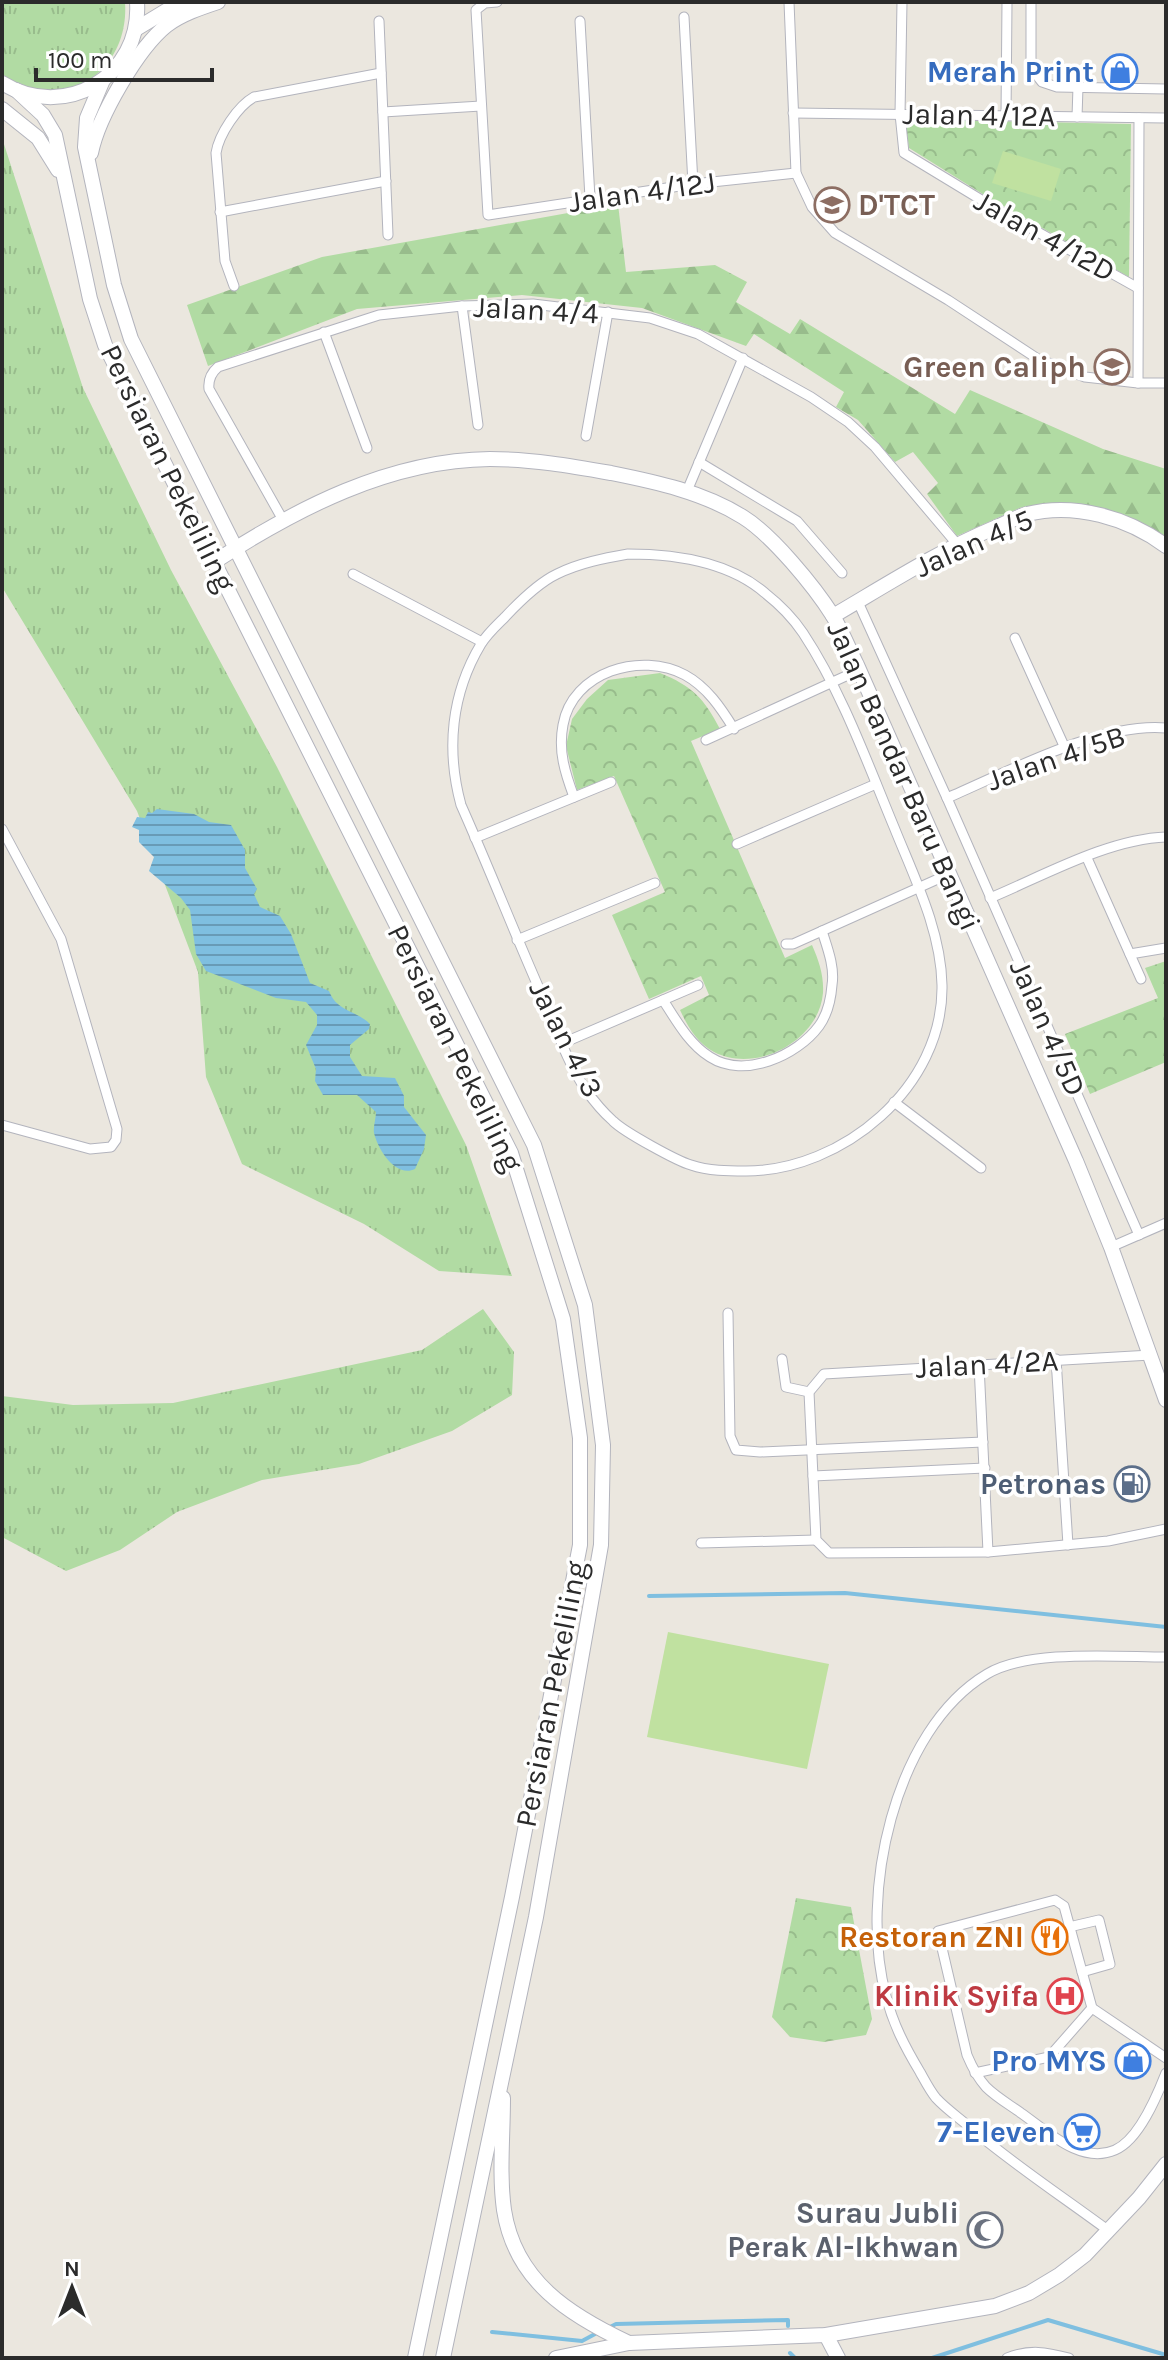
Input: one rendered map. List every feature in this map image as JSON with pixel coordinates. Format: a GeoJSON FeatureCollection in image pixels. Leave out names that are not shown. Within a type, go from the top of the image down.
{"type":"FeatureCollection","features":[{"type":"Feature","properties":{"kind":"main road"},"geometry":{"type":"LineString","coordinates":[[2,83],[38,96],[61,97],[83,91],[103,80],[126,53],[136,29],[137,2]]}},
{"type":"Feature","properties":{"kind":"main road"},"geometry":{"type":"LineString","coordinates":[[136,29],[169,9],[192,2]]}},
{"type":"Feature","properties":{"kind":"main road"},"geometry":{"type":"LineString","coordinates":[[89,165],[106,108],[154,39],[180,17],[218,2]]}},
{"type":"Feature","properties":{"kind":"main road","name":"Persiaran Pekeliling"},"geometry":{"type":"LineString","coordinates":[[103,80],[90,109],[85,140],[114,285],[131,339],[534,1145],[585,1305],[603,1445],[601,1545],[536,1917],[443,2358]]}},
{"type":"Feature","properties":{"kind":"main road","name":"Persiaran Pekeliling"},"geometry":{"type":"LineString","coordinates":[[16,90],[43,115],[51,128],[90,299],[105,345],[511,1153],[563,1319],[580,1438],[580,1545],[541,1751],[415,2358]]}},
{"type":"Feature","properties":{"kind":"main road"},"geometry":{"type":"LineString","coordinates":[[2,109],[38,138],[64,181]]}},
{"type":"Feature","properties":{"kind":"main road","name":"Jalan Bandar Baru Bangi"},"geometry":{"type":"LineString","coordinates":[[214,562],[313,504],[367,483],[428,466],[489,459],[559,464],[687,491],[742,516],[760,530],[833,616],[859,670],[1025,1044],[1111,1247],[1166,1400]]}},
{"type":"Feature","properties":{"kind":"main road","name":"Jalan 4/5"},"geometry":{"type":"LineString","coordinates":[[833,616],[957,544],[1027,514],[1072,511],[1112,518],[1151,535],[1166,546]]}},
{"type":"Feature","properties":{"kind":"main road"},"geometry":{"type":"LineString","coordinates":[[541,1751],[554,1749],[566,1756]]}},
{"type":"Feature","properties":{"kind":"main road"},"geometry":{"type":"LineString","coordinates":[[503,2066],[504,2209],[513,2243],[536,2283],[566,2309],[629,2343]]}},
{"type":"Feature","properties":{"kind":"main road"},"geometry":{"type":"LineString","coordinates":[[556,2358],[629,2343],[826,2335],[995,2306],[1029,2293],[1085,2255],[1166,2164]]}},
{"type":"Feature","properties":{"kind":"main road"},"geometry":{"type":"LineString","coordinates":[[826,2335],[838,2358]]}},
{"type":"Feature","properties":{"kind":"street"},"geometry":{"type":"LineString","coordinates":[[383,112],[481,106],[476,10],[485,3],[497,2]]}},
{"type":"Feature","properties":{"kind":"street"},"geometry":{"type":"LineString","coordinates":[[789,2],[796,173],[812,207],[835,233],[948,300],[1038,359],[1085,377],[1166,383]]}},
{"type":"Feature","properties":{"kind":"street"},"geometry":{"type":"LineString","coordinates":[[900,114],[902,2]]}},
{"type":"Feature","properties":{"kind":"street"},"geometry":{"type":"LineString","coordinates":[[1006,116],[1007,2]]}},
{"type":"Feature","properties":{"kind":"street"},"geometry":{"type":"LineString","coordinates":[[1031,2],[1031,68],[1042,82],[1057,87],[1166,89]]}},
{"type":"Feature","properties":{"kind":"street"},"geometry":{"type":"LineString","coordinates":[[684,17],[693,184]]}},
{"type":"Feature","properties":{"kind":"street"},"geometry":{"type":"LineString","coordinates":[[379,21],[388,235]]}},
{"type":"Feature","properties":{"kind":"street"},"geometry":{"type":"LineString","coordinates":[[580,21],[590,198]]}},
{"type":"Feature","properties":{"kind":"street"},"geometry":{"type":"LineString","coordinates":[[234,286],[225,261],[217,145],[246,101],[381,73]]}},
{"type":"Feature","properties":{"kind":"street"},"geometry":{"type":"LineString","coordinates":[[1077,117],[1078,87]]}},
{"type":"Feature","properties":{"kind":"street","name":"Jalan 4/12J"},"geometry":{"type":"LineString","coordinates":[[481,106],[488,215],[590,198],[796,173]]}},
{"type":"Feature","properties":{"kind":"street","name":"Jalan 4/12A"},"geometry":{"type":"LineString","coordinates":[[793,113],[1166,118]]}},
{"type":"Feature","properties":{"kind":"street","name":"Jalan 4/12D"},"geometry":{"type":"LineString","coordinates":[[900,114],[903,150],[907,156],[1138,288]]}},
{"type":"Feature","properties":{"kind":"street"},"geometry":{"type":"LineString","coordinates":[[1138,383],[1139,118]]}},
{"type":"Feature","properties":{"kind":"street"},"geometry":{"type":"LineString","coordinates":[[220,212],[386,181]]}},
{"type":"Feature","properties":{"kind":"street","name":"Jalan 4/4"},"geometry":{"type":"LineString","coordinates":[[283,520],[209,389],[208,383],[218,367],[379,315],[462,306],[533,304],[650,318],[698,334],[743,358],[848,422],[875,447],[957,544]]}},
{"type":"Feature","properties":{"kind":"street"},"geometry":{"type":"LineString","coordinates":[[462,306],[478,425]]}},
{"type":"Feature","properties":{"kind":"street"},"geometry":{"type":"LineString","coordinates":[[586,436],[608,312]]}},
{"type":"Feature","properties":{"kind":"street"},"geometry":{"type":"LineString","coordinates":[[324,332],[367,448]]}},
{"type":"Feature","properties":{"kind":"street"},"geometry":{"type":"LineString","coordinates":[[687,491],[743,358]]}},
{"type":"Feature","properties":{"kind":"street"},"geometry":{"type":"LineString","coordinates":[[699,462],[797,521],[842,573]]}},
{"type":"Feature","properties":{"kind":"street","name":"Jalan 4/3"},"geometry":{"type":"LineString","coordinates":[[628,554],[680,556],[724,570],[763,590],[802,632],[831,683],[876,784],[918,888],[939,951],[942,989],[929,1045],[915,1073],[894,1102],[858,1135],[811,1161],[763,1171],[727,1171],[689,1165],[614,1123],[585,1089],[517,940],[461,805],[454,779],[451,746],[455,710],[465,675],[482,642],[521,600],[556,574],[600,559],[628,554]]}},
{"type":"Feature","properties":{"kind":"street"},"geometry":{"type":"LineString","coordinates":[[353,574],[482,642]]}},
{"type":"Feature","properties":{"kind":"street","name":"Jalan 4/5D"},"geometry":{"type":"LineString","coordinates":[[858,602],[1139,1235]]}},
{"type":"Feature","properties":{"kind":"street"},"geometry":{"type":"LineString","coordinates":[[1015,638],[1065,748]]}},
{"type":"Feature","properties":{"kind":"street"},"geometry":{"type":"LineString","coordinates":[[574,797],[564,768],[563,724],[571,703],[579,693],[612,670],[636,664],[662,666],[686,675],[707,691],[734,729]]}},
{"type":"Feature","properties":{"kind":"street"},"geometry":{"type":"LineString","coordinates":[[706,740],[859,670]]}},
{"type":"Feature","properties":{"kind":"street","name":"Jalan 4/5B"},"geometry":{"type":"LineString","coordinates":[[947,798],[1065,748],[1108,734],[1166,728]]}},
{"type":"Feature","properties":{"kind":"street"},"geometry":{"type":"LineString","coordinates":[[475,838],[611,782]]}},
{"type":"Feature","properties":{"kind":"street"},"geometry":{"type":"LineString","coordinates":[[737,844],[876,784]]}},
{"type":"Feature","properties":{"kind":"street"},"geometry":{"type":"LineString","coordinates":[[2,829],[61,939],[117,1129],[116,1140],[111,1147],[101,1150],[2,1125]]}},
{"type":"Feature","properties":{"kind":"street"},"geometry":{"type":"LineString","coordinates":[[990,898],[1131,842],[1166,837]]}},
{"type":"Feature","properties":{"kind":"street"},"geometry":{"type":"LineString","coordinates":[[1087,858],[1141,979]]}},
{"type":"Feature","properties":{"kind":"street"},"geometry":{"type":"LineString","coordinates":[[786,944],[793,944],[949,874]]}},
{"type":"Feature","properties":{"kind":"street"},"geometry":{"type":"LineString","coordinates":[[517,940],[655,883]]}},
{"type":"Feature","properties":{"kind":"street"},"geometry":{"type":"LineString","coordinates":[[663,1000],[686,1035],[708,1056],[720,1062],[743,1066],[774,1059],[809,1036],[820,1024],[827,1009],[833,982],[822,931]]}},
{"type":"Feature","properties":{"kind":"street"},"geometry":{"type":"LineString","coordinates":[[1130,954],[1166,948]]}},
{"type":"Feature","properties":{"kind":"street"},"geometry":{"type":"LineString","coordinates":[[563,1043],[698,985]]}},
{"type":"Feature","properties":{"kind":"street"},"geometry":{"type":"LineString","coordinates":[[894,1102],[981,1168]]}},
{"type":"Feature","properties":{"kind":"street"},"geometry":{"type":"LineString","coordinates":[[1111,1247],[1166,1223]]}},
{"type":"Feature","properties":{"kind":"street"},"geometry":{"type":"LineString","coordinates":[[728,1313],[730,1436],[736,1450],[760,1452],[983,1442]]}},
{"type":"Feature","properties":{"kind":"street","name":"Jalan 4/2A"},"geometry":{"type":"LineString","coordinates":[[809,1392],[824,1374],[1151,1355]]}},
{"type":"Feature","properties":{"kind":"street"},"geometry":{"type":"LineString","coordinates":[[782,1359],[786,1387],[809,1392],[816,1540],[829,1553],[988,1552],[1108,1541],[1166,1529]]}},
{"type":"Feature","properties":{"kind":"street"},"geometry":{"type":"LineString","coordinates":[[1056,1359],[1068,1545]]}},
{"type":"Feature","properties":{"kind":"street"},"geometry":{"type":"LineString","coordinates":[[979,1365],[988,1552]]}},
{"type":"Feature","properties":{"kind":"street"},"geometry":{"type":"LineString","coordinates":[[813,1476],[985,1468]]}},
{"type":"Feature","properties":{"kind":"street"},"geometry":{"type":"LineString","coordinates":[[701,1543],[816,1540]]}},
{"type":"Feature","properties":{"kind":"street"},"geometry":{"type":"LineString","coordinates":[[1109,2231],[1000,2152],[947,2108],[936,2097],[899,2037],[885,1993],[877,1928],[884,1850],[900,1784],[919,1747],[940,1716],[988,1673],[1016,1663],[1046,1658],[1166,1657]]}},
{"type":"Feature","properties":{"kind":"street"},"geometry":{"type":"LineString","coordinates":[[1166,2058],[1092,2008],[1064,1906],[1055,1900],[938,1931],[967,2055],[975,2073],[988,2090],[1065,2145],[1101,2154],[1127,2142],[1144,2119],[1166,2073]]}},
{"type":"Feature","properties":{"kind":"street"},"geometry":{"type":"LineString","coordinates":[[1069,1927],[1099,1920],[1110,1964],[1082,1972]]}},
{"type":"Feature","properties":{"kind":"street"},"geometry":{"type":"LineString","coordinates":[[975,2073],[1049,2057],[1092,2008]]}},
{"type":"Feature","properties":{"kind":"street"},"geometry":{"type":"LineString","coordinates":[[1007,2358],[1024,2351],[1069,2358]]}},
{"type":"Feature","properties":{"kind":"green space"},"geometry":{"type":"Polygon","coordinates":[[[2,2],[125,2],[124,27],[116,49],[104,67],[88,81],[68,89],[47,91],[24,86],[2,74],[2,2]]]}},
{"type":"Feature","properties":{"kind":"green space"},"geometry":{"type":"Polygon","coordinates":[[[905,119],[1131,124],[1129,277],[989,198],[909,148],[905,119]]]}},
{"type":"Feature","properties":{"kind":"green space"},"geometry":{"type":"Polygon","coordinates":[[[2,138],[83,388],[171,570],[277,767],[466,1145],[512,1276],[439,1271],[364,1224],[242,1164],[206,1077],[198,972],[137,811],[2,587],[2,138]]]}},
{"type":"Feature","properties":{"kind":"green space"},"geometry":{"type":"Polygon","coordinates":[[[1003,151],[1061,169],[1051,201],[992,183],[1003,151]]]}},
{"type":"Feature","properties":{"kind":"green space"},"geometry":{"type":"Polygon","coordinates":[[[618,204],[626,272],[715,265],[747,282],[736,302],[790,334],[800,319],[955,414],[970,390],[1103,449],[1166,469],[1166,546],[1082,506],[1022,507],[957,536],[927,494],[938,483],[913,452],[895,462],[858,420],[836,407],[844,392],[754,334],[746,346],[642,308],[522,295],[357,309],[208,366],[187,305],[322,257],[618,204]]]}},
{"type":"Feature","properties":{"kind":"green space"},"geometry":{"type":"Polygon","coordinates":[[[660,673],[696,694],[720,729],[691,741],[785,958],[812,945],[820,969],[823,993],[819,1010],[810,1026],[798,1039],[766,1056],[731,1058],[714,1052],[698,1039],[680,1010],[709,995],[701,976],[649,999],[612,915],[665,892],[614,776],[577,790],[566,746],[572,719],[587,699],[608,680],[660,673]]]}},
{"type":"Feature","properties":{"kind":"green space"},"geometry":{"type":"Polygon","coordinates":[[[1166,961],[1166,1062],[1090,1094],[1065,1034],[1158,998],[1145,968],[1166,961]]]}},
{"type":"Feature","properties":{"kind":"green space"},"geometry":{"type":"Polygon","coordinates":[[[483,1309],[514,1352],[512,1395],[452,1431],[359,1464],[262,1480],[177,1512],[120,1550],[66,1571],[2,1537],[2,1396],[73,1405],[173,1403],[422,1350],[483,1309]]]}},
{"type":"Feature","properties":{"kind":"green space"},"geometry":{"type":"Polygon","coordinates":[[[668,1632],[829,1664],[807,1769],[647,1737],[668,1632]]]}},
{"type":"Feature","properties":{"kind":"green space"},"geometry":{"type":"Polygon","coordinates":[[[796,1898],[851,1907],[872,2019],[866,2035],[824,2042],[790,2037],[772,2017],[796,1898]]]}},
{"type":"Feature","properties":{"kind":"water"},"geometry":{"type":"Polygon","coordinates":[[[157,809],[194,814],[209,822],[231,825],[245,850],[245,868],[257,889],[254,894],[260,907],[280,916],[291,934],[310,983],[329,991],[337,1003],[370,1024],[369,1029],[350,1045],[350,1057],[362,1076],[395,1078],[404,1096],[404,1107],[426,1135],[424,1149],[415,1169],[401,1170],[389,1161],[374,1133],[376,1112],[357,1095],[323,1095],[315,1081],[316,1069],[306,1045],[317,1025],[317,1015],[306,1002],[276,998],[206,971],[196,954],[190,910],[181,898],[149,871],[154,857],[139,842],[139,830],[132,827],[137,817],[145,818],[148,812],[157,809]]]}},
{"type":"Feature","properties":{"kind":"waterway"},"geometry":{"type":"LineString","coordinates":[[649,1596],[845,1593],[1166,1627]]}},
{"type":"Feature","properties":{"kind":"waterway"},"geometry":{"type":"LineString","coordinates":[[610,2327],[616,2324],[788,2320],[788,2326]]}},
{"type":"Feature","properties":{"kind":"waterway"},"geometry":{"type":"LineString","coordinates":[[932,2358],[1048,2320],[1166,2355]]}},
{"type":"Feature","properties":{"kind":"waterway"},"geometry":{"type":"LineString","coordinates":[[492,2332],[582,2341],[595,2334]]}},
{"type":"Feature","properties":{"kind":"waterway"},"geometry":{"type":"LineString","coordinates":[[790,2353],[795,2358]]}},
{"type":"Feature","properties":{"kind":"place","name":"Merah Print"},"geometry":{"type":"Point","coordinates":[1120,72]}},
{"type":"Feature","properties":{"kind":"place","name":"D'TCT"},"geometry":{"type":"Point","coordinates":[832,205]}},
{"type":"Feature","properties":{"kind":"place","name":"Green Caliph"},"geometry":{"type":"Point","coordinates":[1112,367]}},
{"type":"Feature","properties":{"kind":"place","name":"Petronas"},"geometry":{"type":"Point","coordinates":[1132,1484]}},
{"type":"Feature","properties":{"kind":"place","name":"Restoran ZNI"},"geometry":{"type":"Point","coordinates":[1050,1937]}},
{"type":"Feature","properties":{"kind":"place","name":"Klinik Syifa"},"geometry":{"type":"Point","coordinates":[1065,1996]}},
{"type":"Feature","properties":{"kind":"place","name":"Pro MYS"},"geometry":{"type":"Point","coordinates":[1133,2061]}},
{"type":"Feature","properties":{"kind":"place","name":"7-Eleven"},"geometry":{"type":"Point","coordinates":[1082,2132]}},
{"type":"Feature","properties":{"kind":"place","name":"Surau Jubli Perak Al-Ikhwan"},"geometry":{"type":"Point","coordinates":[985,2230]}}]}
